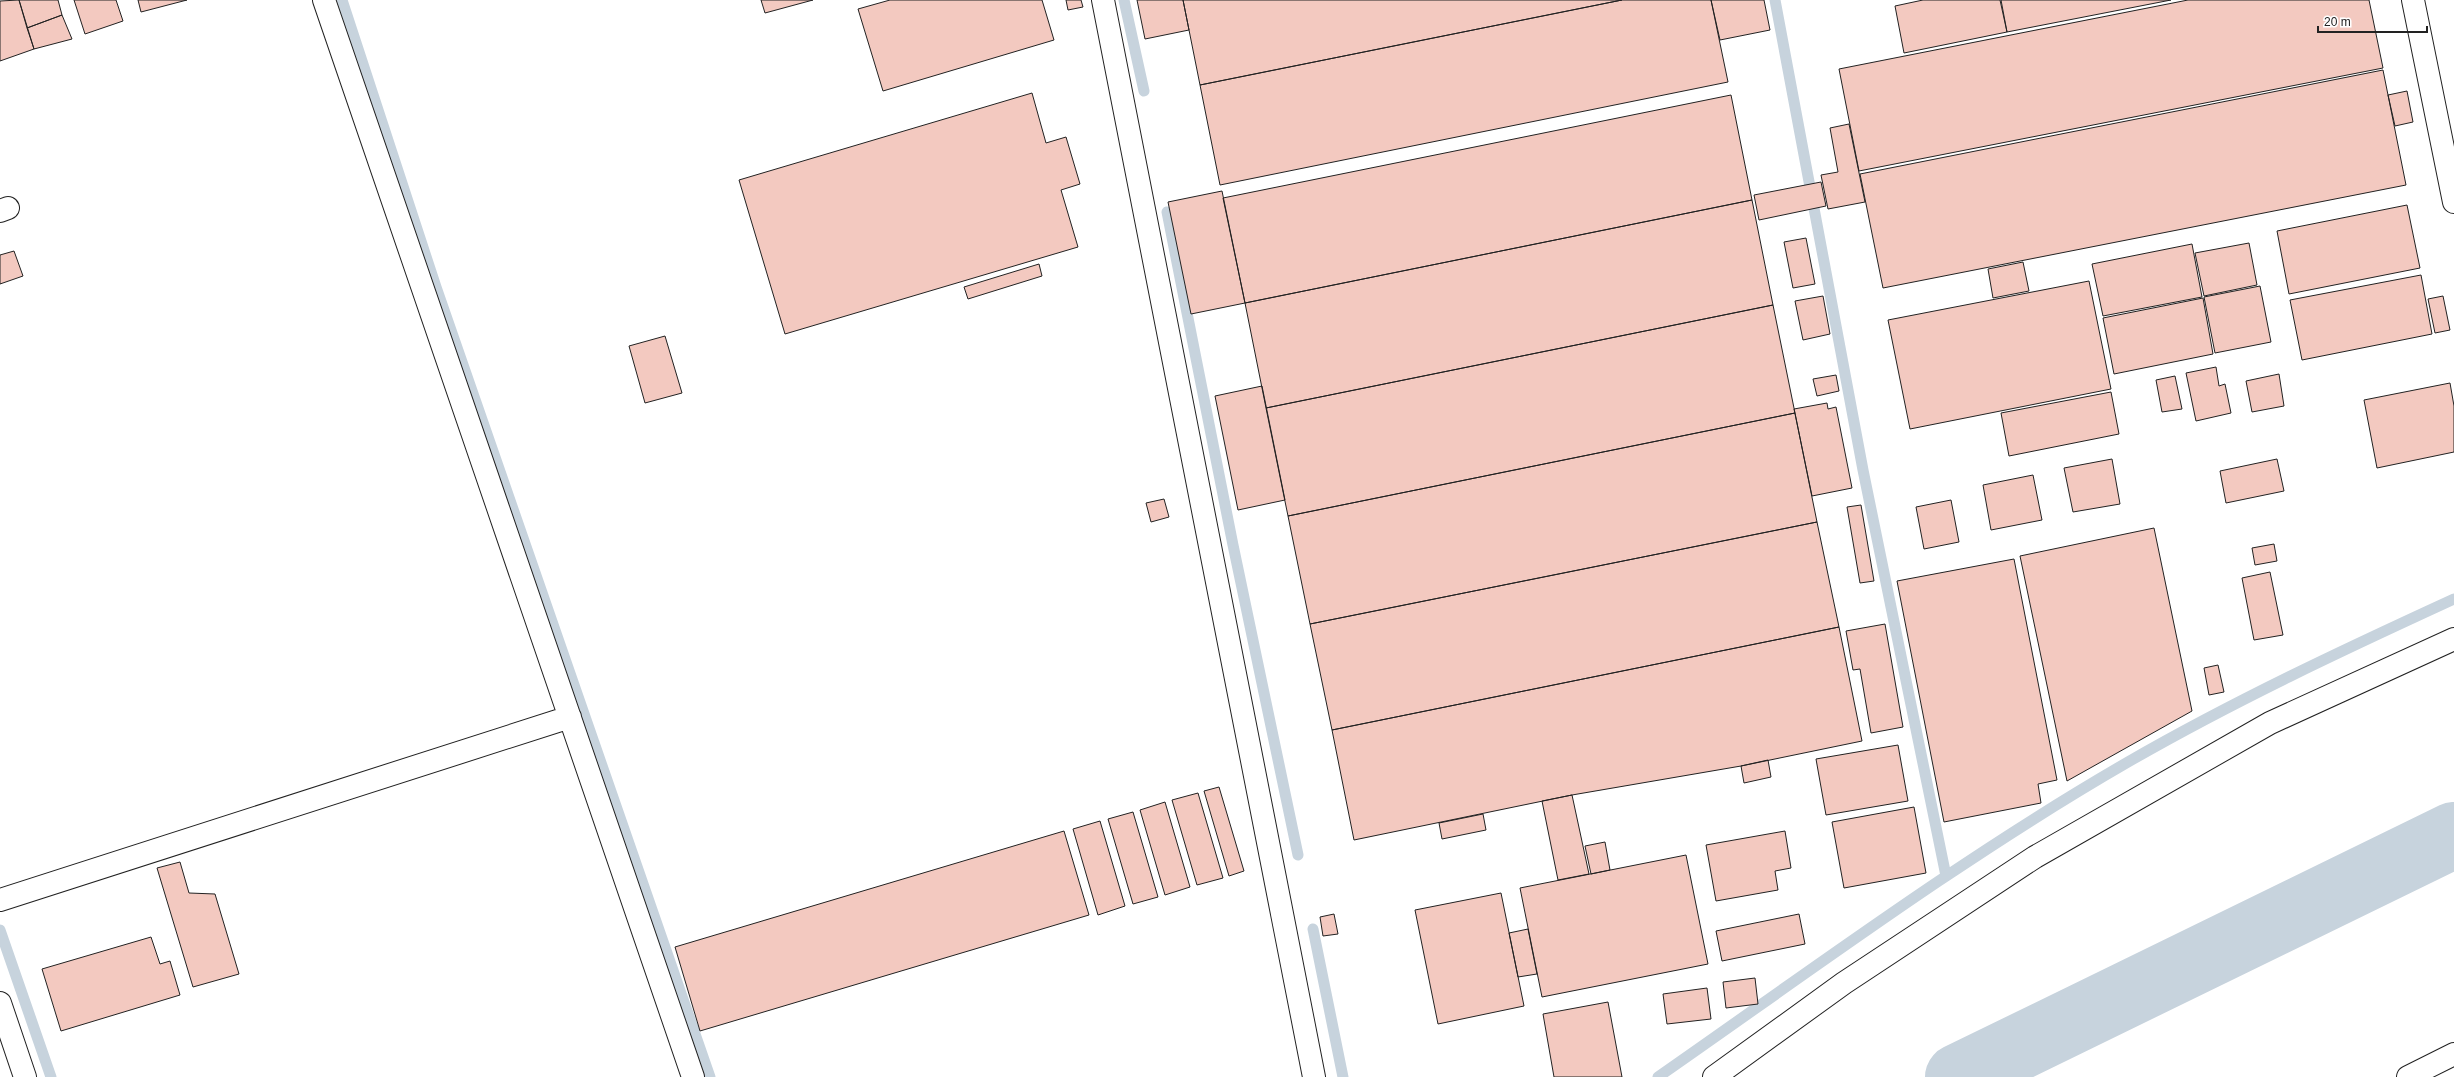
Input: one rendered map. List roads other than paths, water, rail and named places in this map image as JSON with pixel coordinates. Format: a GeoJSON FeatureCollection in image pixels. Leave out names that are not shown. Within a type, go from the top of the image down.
{"type":"FeatureCollection","features":[{"type":"Feature","properties":{"kind":"street"},"geometry":{"type":"LineString","coordinates":[[324,0],[693,1077]]}},
{"type":"Feature","properties":{"kind":"street"},"geometry":{"type":"LineString","coordinates":[[1103,0],[1314,1077]]}},
{"type":"Feature","properties":{"kind":"street"},"geometry":{"type":"LineString","coordinates":[[2413,0],[2454,202]]}},
{"type":"Feature","properties":{"kind":"street"},"geometry":{"type":"LineString","coordinates":[[1714,1077],[1844,982],[2035,857],[2270,723],[2454,639]]}},
{"type":"Feature","properties":{"kind":"street"},"geometry":{"type":"LineString","coordinates":[[0,900],[570,717]]}},
{"type":"Feature","properties":{"kind":"street"},"geometry":{"type":"LineString","coordinates":[[0,1003],[26,1077]]}},
{"type":"Feature","properties":{"kind":"street"},"geometry":{"type":"LineString","coordinates":[[2408,1077],[2454,1054]]}},
{"type":"Feature","properties":{"kind":"waterway"},"geometry":{"type":"LineString","coordinates":[[342,0],[436,287],[710,1077]]}},
{"type":"Feature","properties":{"kind":"waterway"},"geometry":{"type":"LineString","coordinates":[[1124,0],[1144,91]]}},
{"type":"Feature","properties":{"kind":"waterway"},"geometry":{"type":"LineString","coordinates":[[1775,0],[1863,470],[1946,876]]}},
{"type":"Feature","properties":{"kind":"waterway"},"geometry":{"type":"LineString","coordinates":[[1167,212],[1233,545],[1298,855]]}},
{"type":"Feature","properties":{"kind":"waterway"},"geometry":{"type":"LineString","coordinates":[[1658,1077],[1890,914],[2067,798],[2128,762],[2248,697],[2454,599]]}},
{"type":"Feature","properties":{"kind":"waterway"},"geometry":{"type":"LineString","coordinates":[[1958,1077],[2454,835]]}},
{"type":"Feature","properties":{"kind":"waterway"},"geometry":{"type":"LineString","coordinates":[[1313,929],[1343,1077]]}},
{"type":"Feature","properties":{"kind":"waterway"},"geometry":{"type":"LineString","coordinates":[[0,930],[51,1077]]}}]}
